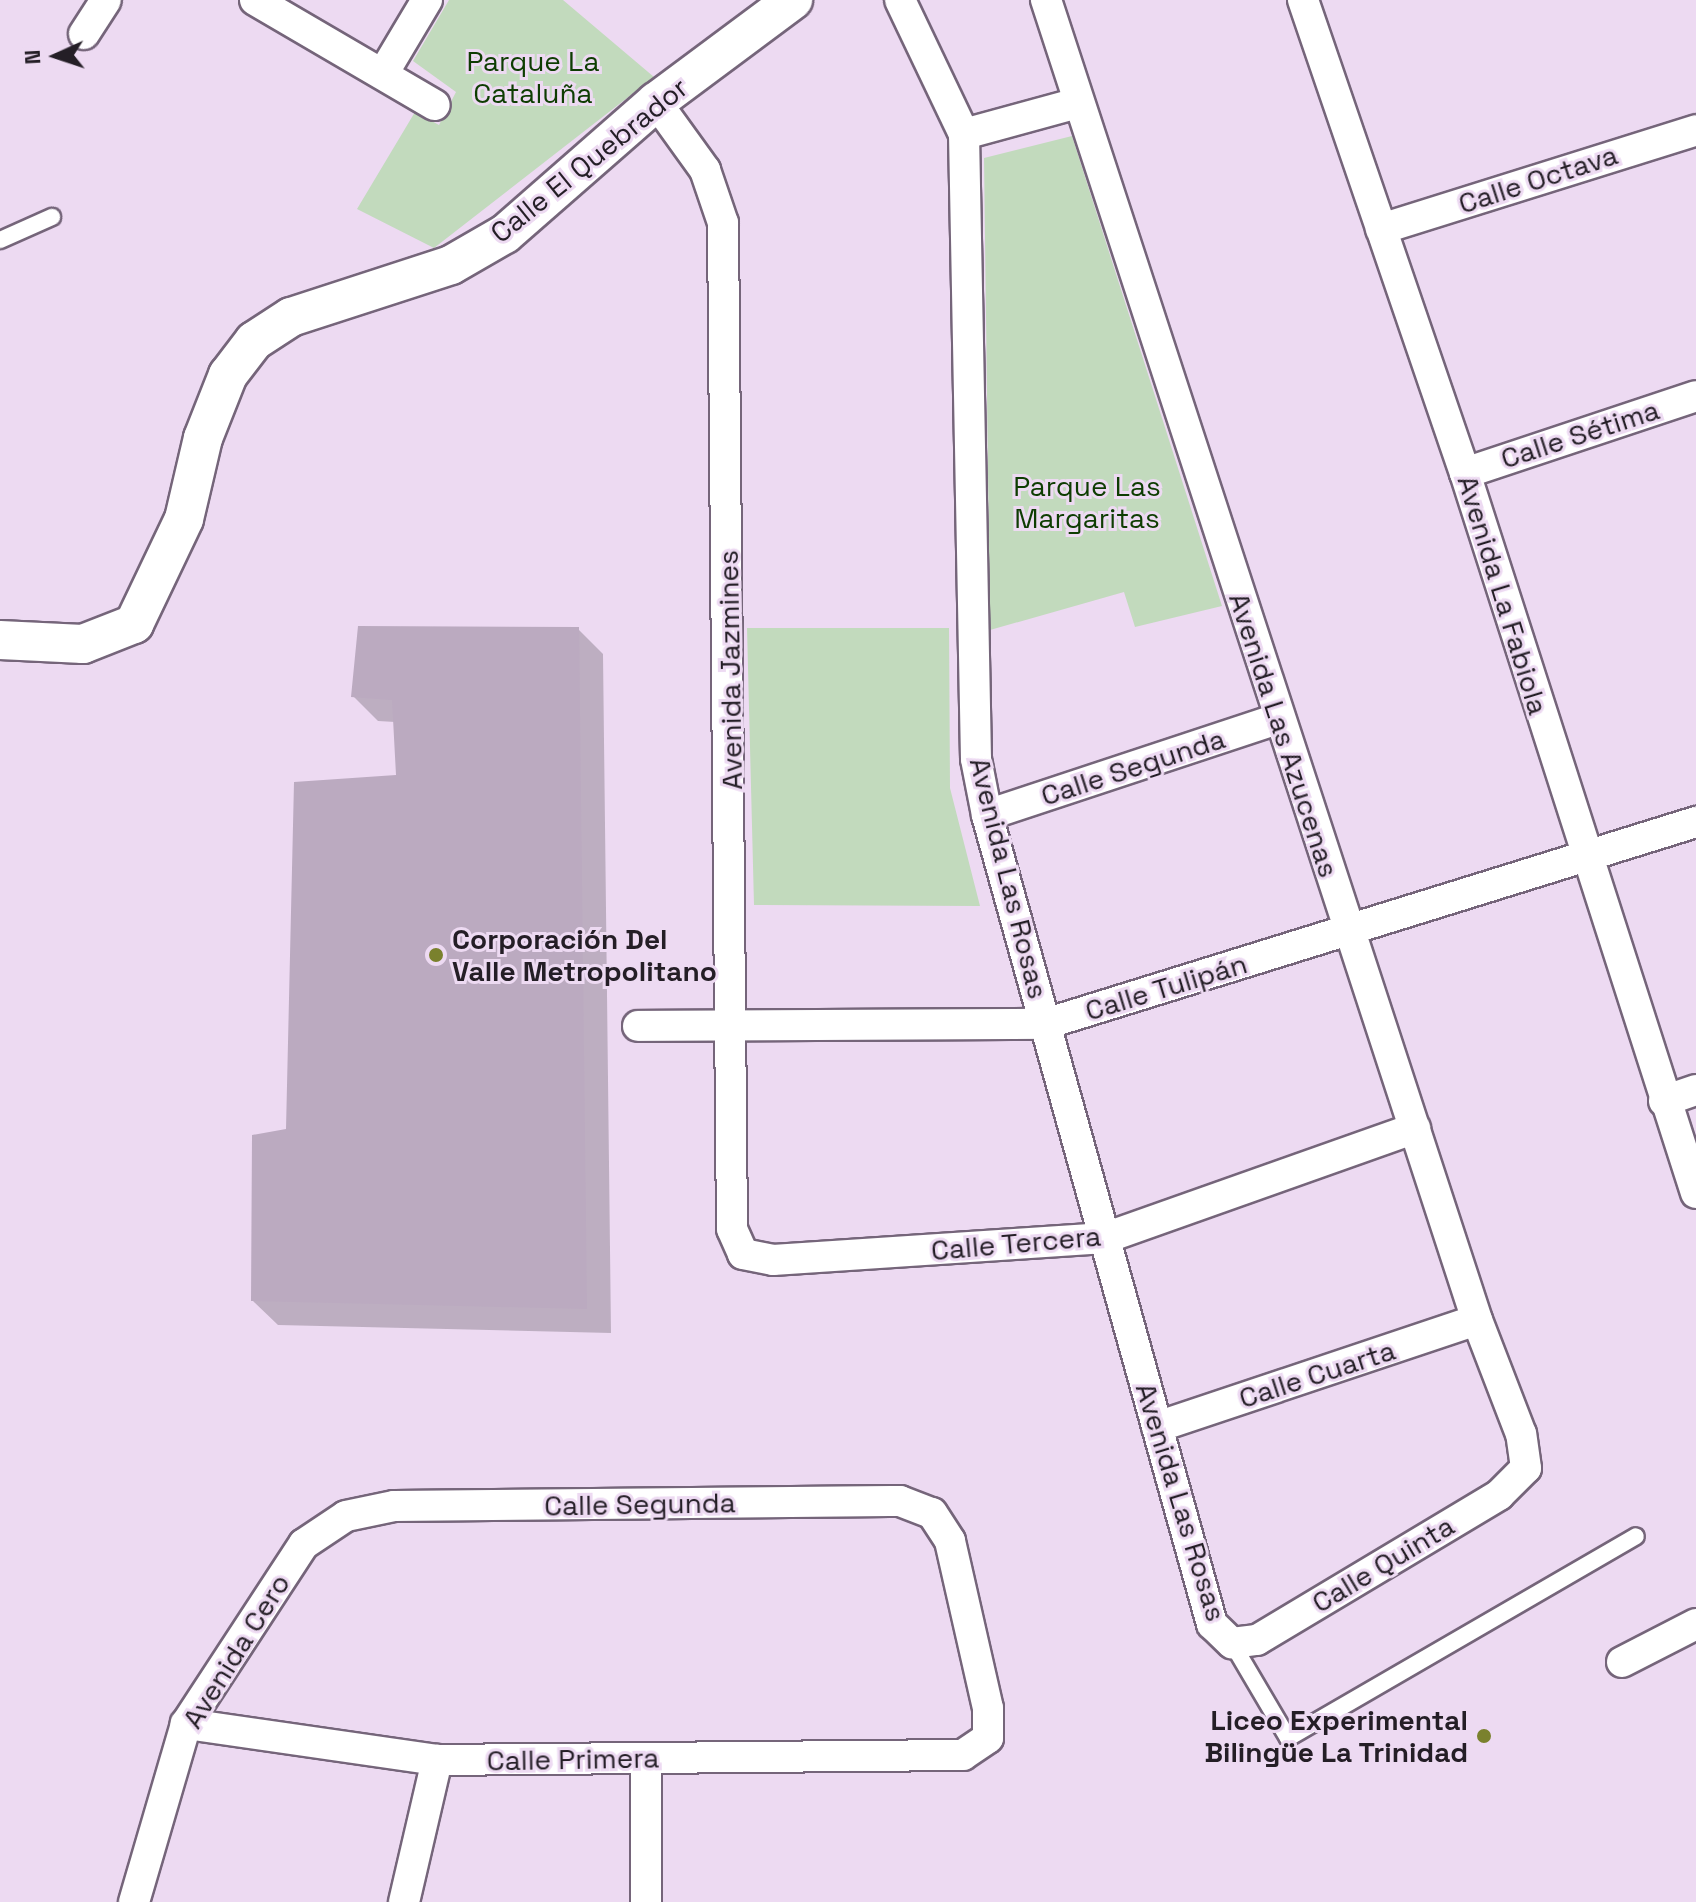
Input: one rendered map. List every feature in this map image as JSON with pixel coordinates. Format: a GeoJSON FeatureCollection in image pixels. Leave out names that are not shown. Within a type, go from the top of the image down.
{"type":"FeatureCollection","features":[{"type":"Feature","properties":{"kind":"street"},"geometry":{"type":"LineString","coordinates":[[84,34],[106,0]]}},
{"type":"Feature","properties":{"kind":"street"},"geometry":{"type":"LineString","coordinates":[[255,0],[384,72],[435,105]]}},
{"type":"Feature","properties":{"kind":"street"},"geometry":{"type":"LineString","coordinates":[[384,72],[427,0]]}},
{"type":"Feature","properties":{"kind":"street","name":"Calle El Quebrador"},"geometry":{"type":"LineString","coordinates":[[0,640],[83,644],[134,624],[184,519],[203,438],[228,375],[254,341],[291,317],[451,265],[505,234],[656,102],[793,0]]}},
{"type":"Feature","properties":{"kind":"street","name":"Avenida Las Rosas"},"geometry":{"type":"LineString","coordinates":[[900,0],[964,134],[976,759],[987,815],[1212,1624],[1232,1643]]}},
{"type":"Feature","properties":{"kind":"street","name":"Avenida Las Azucenas"},"geometry":{"type":"LineString","coordinates":[[1046,0],[1278,719],[1477,1320],[1521,1434],[1526,1468]]}},
{"type":"Feature","properties":{"kind":"street","name":"Avenida La Fabiola"},"geometry":{"type":"LineString","coordinates":[[1303,0],[1465,473],[1585,856],[1696,1193]]}},
{"type":"Feature","properties":{"kind":"street","name":"Avenida Jazmines"},"geometry":{"type":"LineString","coordinates":[[656,102],[705,170],[723,223],[735,1027],[732,1229],[743,1254]]}},
{"type":"Feature","properties":{"kind":"street"},"geometry":{"type":"LineString","coordinates":[[964,134],[1077,103]]}},
{"type":"Feature","properties":{"kind":"street","name":"Calle Octava"},"geometry":{"type":"LineString","coordinates":[[1381,229],[1696,130]]}},
{"type":"Feature","properties":{"kind":"street","name":"Calle Sétima"},"geometry":{"type":"LineString","coordinates":[[1465,473],[1696,396]]}},
{"type":"Feature","properties":{"kind":"street","name":"Calle Segunda"},"geometry":{"type":"LineString","coordinates":[[987,815],[1278,719]]}},
{"type":"Feature","properties":{"kind":"street","name":"Calle Tulipán"},"geometry":{"type":"LineString","coordinates":[[638,1026],[1045,1024],[1696,822]]}},
{"type":"Feature","properties":{"kind":"street"},"geometry":{"type":"LineString","coordinates":[[1664,1101],[1696,1090]]}},
{"type":"Feature","properties":{"kind":"street","name":"Calle Tercera"},"geometry":{"type":"LineString","coordinates":[[743,1254],[773,1260],[1105,1238],[1415,1128]]}},
{"type":"Feature","properties":{"kind":"street","name":"Calle Cuarta"},"geometry":{"type":"LineString","coordinates":[[1157,1427],[1477,1320]]}},
{"type":"Feature","properties":{"kind":"street","name":"Calle Quinta"},"geometry":{"type":"LineString","coordinates":[[1232,1643],[1257,1640],[1499,1495],[1526,1468]]}},
{"type":"Feature","properties":{"kind":"street","name":"Calle Segunda"},"geometry":{"type":"LineString","coordinates":[[346,1516],[394,1506],[900,1501],[932,1513],[950,1541],[988,1708],[988,1738],[963,1755]]}},
{"type":"Feature","properties":{"kind":"street","name":"Avenida Cero"},"geometry":{"type":"LineString","coordinates":[[134,1902],[186,1724],[304,1544],[346,1516]]}},
{"type":"Feature","properties":{"kind":"street"},"geometry":{"type":"LineString","coordinates":[[1622,1662],[1696,1624]]}},
{"type":"Feature","properties":{"kind":"street","name":"Calle Primera"},"geometry":{"type":"LineString","coordinates":[[186,1724],[437,1760],[963,1755]]}},
{"type":"Feature","properties":{"kind":"street"},"geometry":{"type":"LineString","coordinates":[[646,1759],[646,1902]]}},
{"type":"Feature","properties":{"kind":"street"},"geometry":{"type":"LineString","coordinates":[[404,1902],[437,1760]]}},
{"type":"Feature","properties":{"kind":"lane"},"geometry":{"type":"LineString","coordinates":[[0,240],[52,217]]}},
{"type":"Feature","properties":{"kind":"lane"},"geometry":{"type":"LineString","coordinates":[[1232,1643],[1288,1738],[1636,1536]]}},
{"type":"Feature","properties":{"kind":"green space","name":"Parque La Cataluña"},"geometry":{"type":"Polygon","coordinates":[[[449,0],[563,0],[654,77],[434,248],[357,209],[415,112],[439,125],[456,92],[413,61],[449,0]]]}},
{"type":"Feature","properties":{"kind":"green space","name":"Parque Las Margaritas"},"geometry":{"type":"Polygon","coordinates":[[[1072,136],[1222,606],[1135,627],[1124,592],[990,630],[984,158],[1072,136]]]}},
{"type":"Feature","properties":{"kind":"green space"},"geometry":{"type":"Polygon","coordinates":[[[747,628],[949,628],[950,788],[980,906],[754,905],[747,628]]]}},
{"type":"Feature","properties":{"kind":"building","name":"Corporación Del Valle Metropolitano"},"geometry":{"type":"Polygon","coordinates":[[[358,626],[579,627],[587,1309],[251,1301],[252,1135],[286,1129],[294,782],[396,775],[392,700],[351,697],[358,626]]]}},
{"type":"Feature","properties":{"kind":"place","name":"Corporación Del Valle Metropolitano"},"geometry":{"type":"Point","coordinates":[436,955]}},
{"type":"Feature","properties":{"kind":"place","name":"Liceo Experimental Bilingüe La Trinidad"},"geometry":{"type":"Point","coordinates":[1484,1736]}}]}
